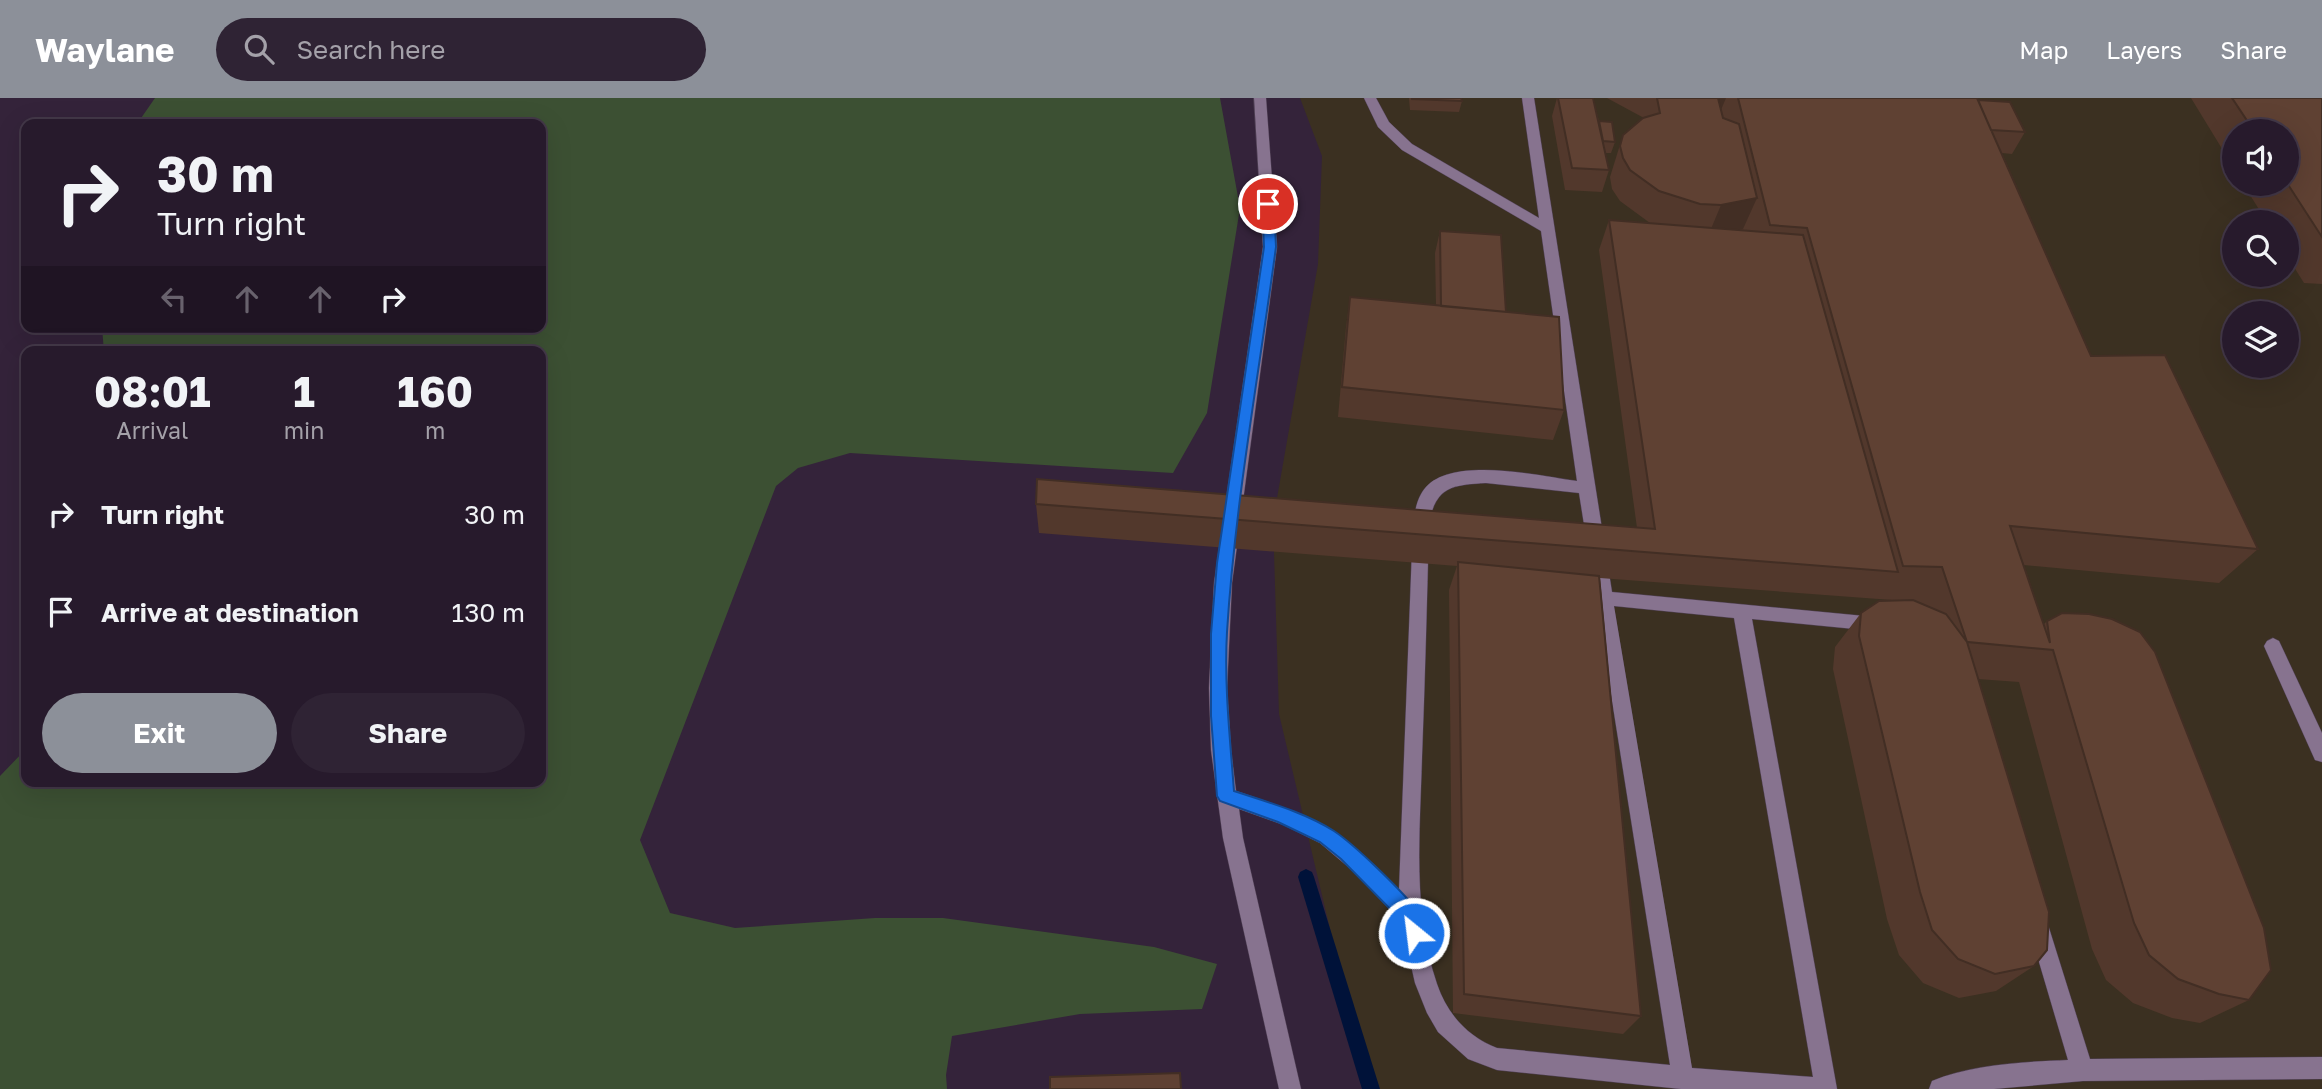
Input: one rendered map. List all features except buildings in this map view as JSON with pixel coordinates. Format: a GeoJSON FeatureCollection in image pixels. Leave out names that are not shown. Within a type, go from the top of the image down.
{"type":"FeatureCollection","features":[{"type":"Feature","properties":{"kind":"street"},"geometry":{"type":"LineString","coordinates":[[1260,98],[1270,247],[1223,583],[1218,688],[1226,796],[1259,960],[1290,1089]]}},
{"type":"Feature","properties":{"kind":"street"},"geometry":{"type":"LineString","coordinates":[[1370,98],[1383,124],[1406,147],[1546,228]]}},
{"type":"Feature","properties":{"kind":"street"},"geometry":{"type":"LineString","coordinates":[[1528,98],[1586,488],[1683,1078]]}},
{"type":"Feature","properties":{"kind":"street"},"geometry":{"type":"LineString","coordinates":[[1586,488],[1467,477],[1450,481],[1436,488],[1428,496],[1422,523],[1409,855],[1410,916],[1426,984],[1446,1024],[1476,1051],[1514,1062],[1821,1089]]}},
{"type":"Feature","properties":{"kind":"street"},"geometry":{"type":"LineString","coordinates":[[1604,598],[1889,625]]}},
{"type":"Feature","properties":{"kind":"street"},"geometry":{"type":"LineString","coordinates":[[1742,611],[1826,1089]]}},
{"type":"Feature","properties":{"kind":"street"},"geometry":{"type":"LineString","coordinates":[[2273,646],[2322,754]]}},
{"type":"Feature","properties":{"kind":"street"},"geometry":{"type":"LineString","coordinates":[[1226,796],[1283,816],[1326,836],[1347,853],[1410,916]]}},
{"type":"Feature","properties":{"kind":"street"},"geometry":{"type":"LineString","coordinates":[[2035,913],[2082,1070]]}},
{"type":"Feature","properties":{"kind":"street"},"geometry":{"type":"LineString","coordinates":[[1940,1089],[2008,1074],[2082,1070],[2248,1071],[2322,1068]]}},
{"type":"Feature","properties":{"kind":"shaded area"},"geometry":{"type":"Polygon","coordinates":[[[1300,98],[2322,98],[2322,1089],[1368,1089],[1279,714],[1273,521],[1318,264],[1322,156],[1300,98]]]}},
{"type":"Feature","properties":{"kind":"green space"},"geometry":{"type":"Polygon","coordinates":[[[155,98],[1220,98],[1240,208],[1207,413],[1173,473],[850,453],[798,468],[776,486],[640,840],[670,913],[735,928],[875,918],[943,918],[1154,947],[1217,964],[1202,1009],[1080,1014],[952,1036],[946,1075],[947,1089],[0,1089],[0,776],[21,754],[21,787],[546,787],[546,346],[104,346],[102,333],[546,333],[546,119],[140,119],[155,98]]]}},
{"type":"Feature","properties":{"kind":"waterway"},"geometry":{"type":"LineString","coordinates":[[1306,877],[1371,1089]]}},
{"type":"Feature","properties":{"kind":"route"},"geometry":{"type":"LineString","coordinates":[[1268,204],[1270,247],[1225,563],[1219,634],[1219,716],[1226,796],[1283,816],[1326,836],[1347,853],[1410,916],[1414,933]]}}]}
